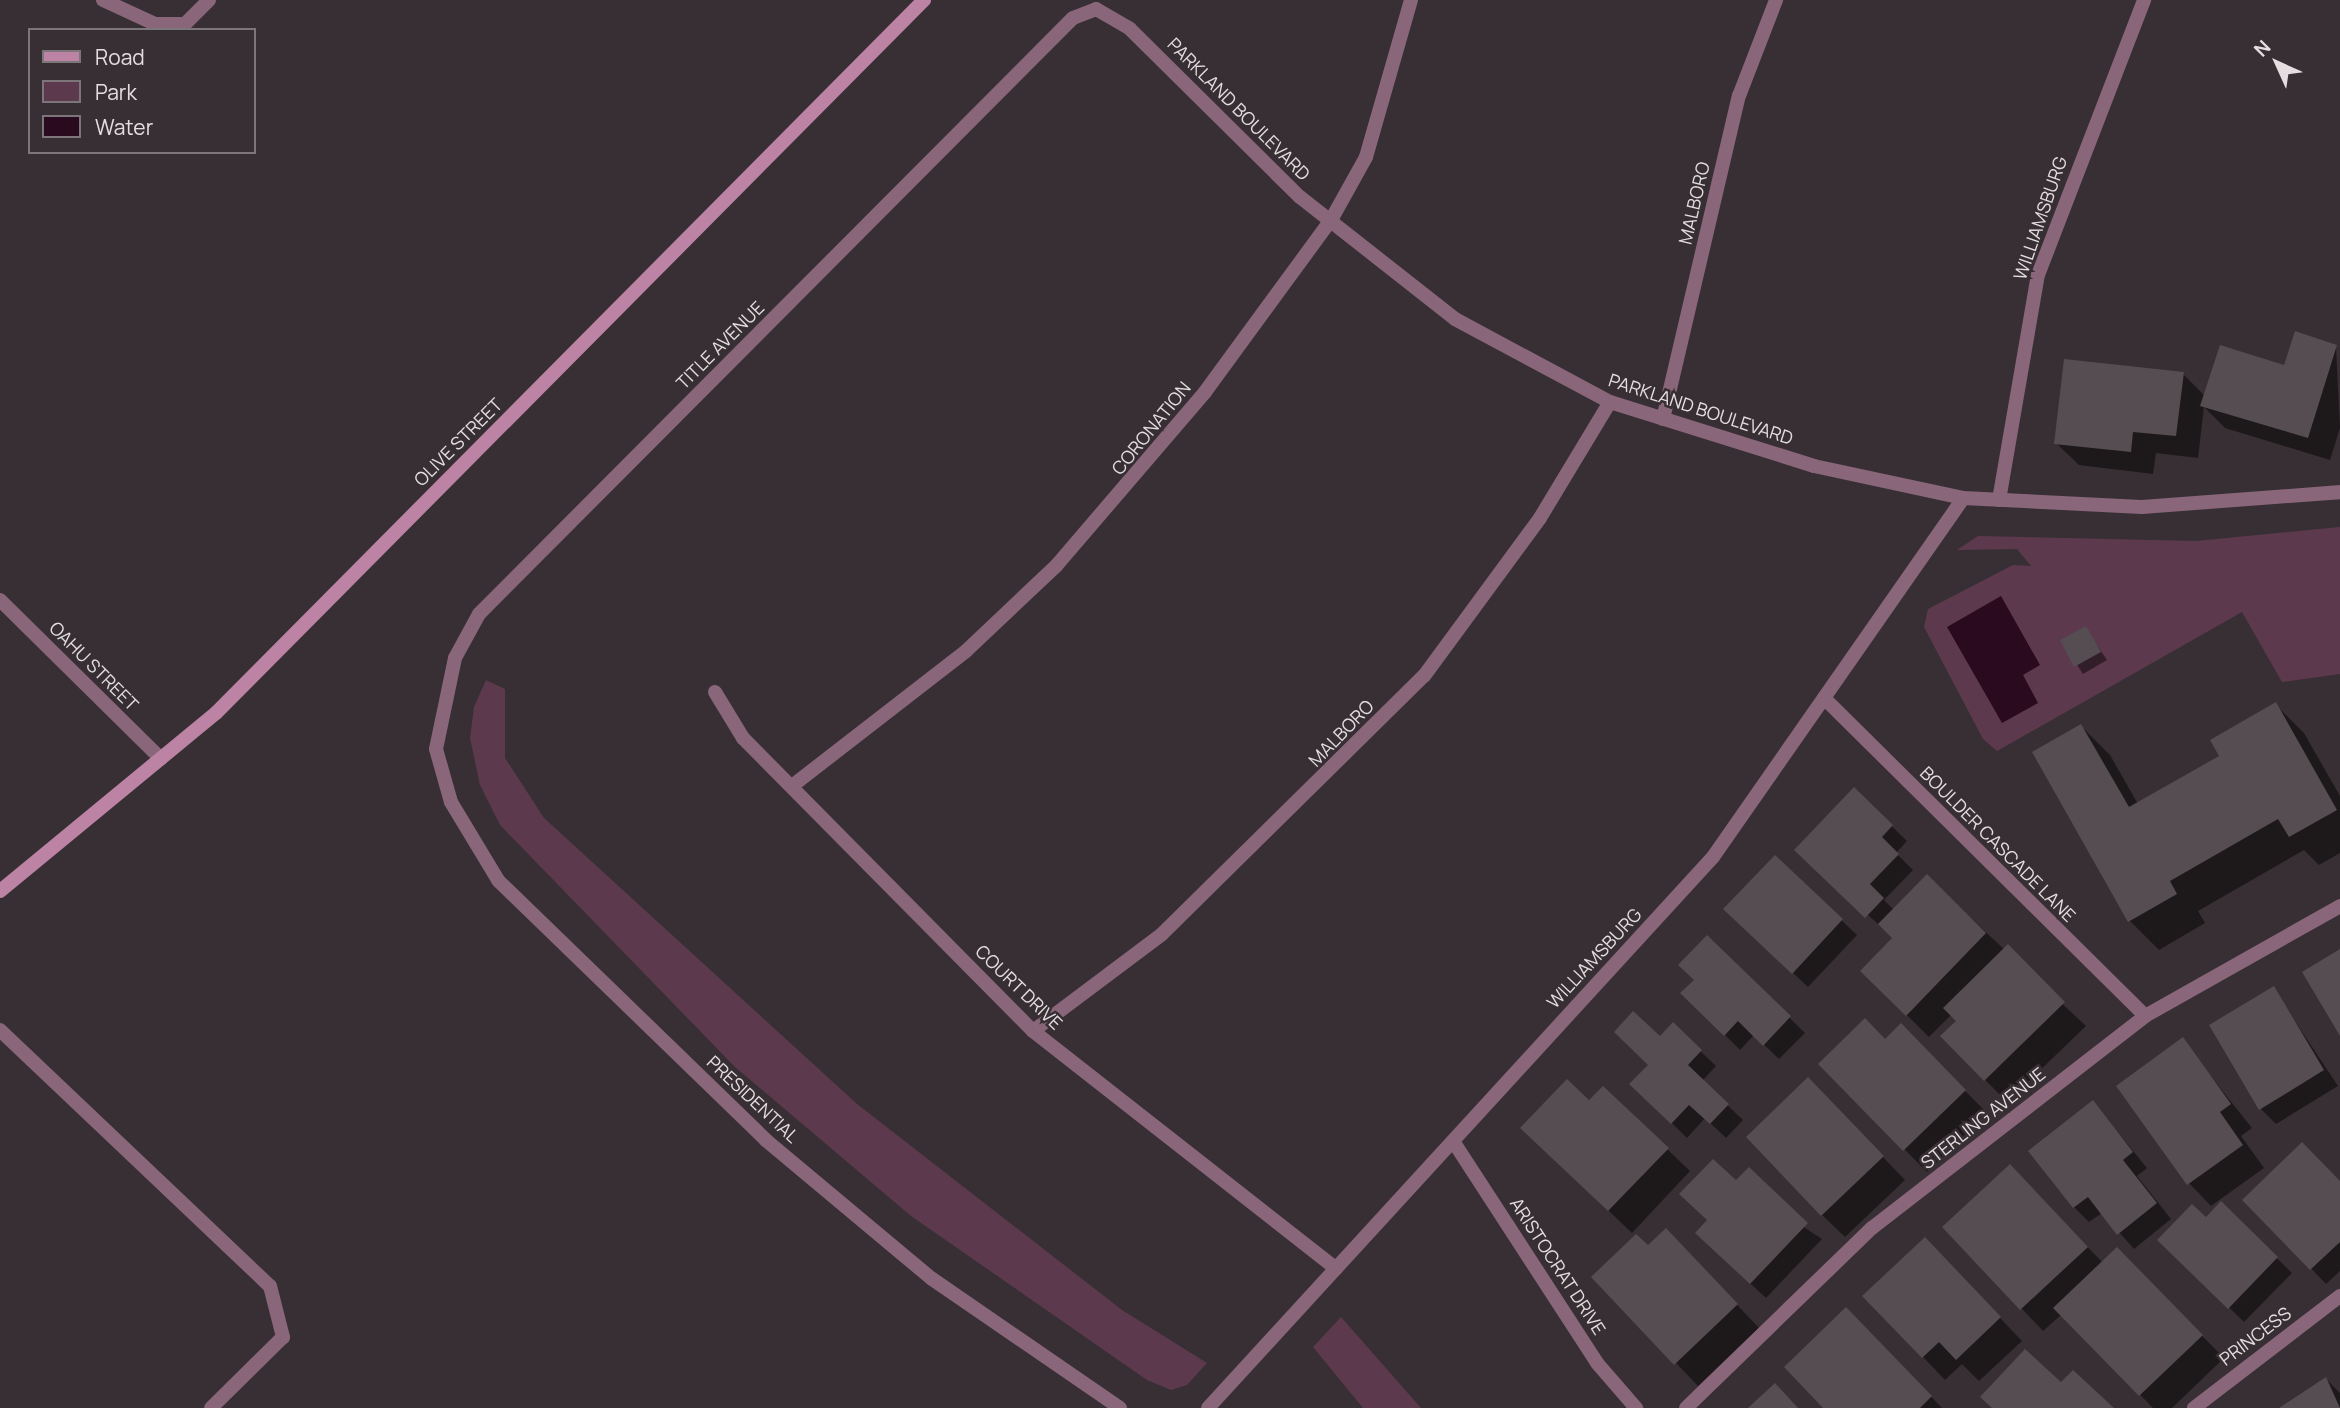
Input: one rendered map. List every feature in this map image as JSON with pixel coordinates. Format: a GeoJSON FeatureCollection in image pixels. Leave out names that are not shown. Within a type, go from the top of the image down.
{"type":"FeatureCollection","features":[{"type":"Feature","properties":{"kind":"street"},"geometry":{"type":"LineString","coordinates":[[103,0],[155,24],[185,24],[209,0]]}},
{"type":"Feature","properties":{"kind":"street","name":"OLIVE STREET"},"geometry":{"type":"LineString","coordinates":[[0,891],[216,713],[924,0]]}},
{"type":"Feature","properties":{"kind":"street","name":"CORONATION"},"geometry":{"type":"LineString","coordinates":[[792,786],[966,650],[1056,566],[1205,392],[1331,220],[1366,157],[1411,0]]}},
{"type":"Feature","properties":{"kind":"street","name":"MALBORO"},"geometry":{"type":"LineString","coordinates":[[1663,419],[1739,96],[1776,0]]}},
{"type":"Feature","properties":{"kind":"street","name":"WILLIAMSBURG"},"geometry":{"type":"LineString","coordinates":[[1999,499],[2038,275],[2144,0]]}},
{"type":"Feature","properties":{"kind":"street","name":"PARKLAND BOULEVARD"},"geometry":{"type":"LineString","coordinates":[[1096,9],[1130,29],[1331,220],[1455,319],[1610,402],[1814,466],[1963,498],[2142,507],[2340,492]]}},
{"type":"Feature","properties":{"kind":"street","name":"TITLE AVENUE"},"geometry":{"type":"LineString","coordinates":[[436,749],[455,658],[479,614],[1073,18],[1096,9]]}},
{"type":"Feature","properties":{"kind":"street","name":"MALBORO"},"geometry":{"type":"LineString","coordinates":[[1033,1031],[1162,934],[1424,676],[1540,518],[1610,402]]}},
{"type":"Feature","properties":{"kind":"street","name":"WILLIAMSBURG"},"geometry":{"type":"LineString","coordinates":[[1208,1408],[1713,857],[1963,498]]}},
{"type":"Feature","properties":{"kind":"street","name":"OAHU STREET"},"geometry":{"type":"LineString","coordinates":[[0,600],[161,759]]}},
{"type":"Feature","properties":{"kind":"street","name":"COURT DRIVE"},"geometry":{"type":"LineString","coordinates":[[715,692],[743,738],[1033,1031],[1336,1269]]}},
{"type":"Feature","properties":{"kind":"street","name":"BOULDER CASCADE LANE"},"geometry":{"type":"LineString","coordinates":[[1824,698],[2145,1016]]}},
{"type":"Feature","properties":{"kind":"street","name":"PRESIDENTIAL"},"geometry":{"type":"LineString","coordinates":[[436,749],[451,802],[498,880],[766,1140],[932,1279],[1120,1408]]}},
{"type":"Feature","properties":{"kind":"street","name":"STERLING AVENUE"},"geometry":{"type":"LineString","coordinates":[[1686,1408],[1872,1228],[2145,1016],[2340,906]]}},
{"type":"Feature","properties":{"kind":"street"},"geometry":{"type":"LineString","coordinates":[[0,1030],[270,1286],[283,1338],[211,1408]]}},
{"type":"Feature","properties":{"kind":"street","name":"ARISTOCRAT DRIVE"},"geometry":{"type":"LineString","coordinates":[[1453,1141],[1597,1363],[1636,1408]]}},
{"type":"Feature","properties":{"kind":"street","name":"PRINCESS"},"geometry":{"type":"LineString","coordinates":[[2194,1408],[2340,1296]]}},
{"type":"Feature","properties":{"kind":"green space"},"geometry":{"type":"Polygon","coordinates":[[[2340,527],[2340,674],[2282,682],[2242,612],[1997,751],[1983,739],[1924,627],[1928,609],[2013,565],[2031,566],[2017,549],[1957,550],[1978,536],[2196,541],[2340,527]]]}},
{"type":"Feature","properties":{"kind":"green space"},"geometry":{"type":"Polygon","coordinates":[[[486,680],[505,689],[505,758],[544,818],[857,1104],[1122,1310],[1207,1363],[1187,1385],[1171,1390],[1147,1380],[911,1216],[735,1067],[500,825],[480,785],[470,738],[474,707],[486,680]]]}},
{"type":"Feature","properties":{"kind":"green space"},"geometry":{"type":"Polygon","coordinates":[[[1341,1317],[1421,1408],[1363,1408],[1313,1347],[1341,1317]]]}},
{"type":"Feature","properties":{"kind":"water"},"geometry":{"type":"Polygon","coordinates":[[[2001,596],[2040,665],[2023,675],[2038,703],[2002,723],[1947,627],[2001,596]]]}},
{"type":"Feature","properties":{"kind":"building"},"geometry":{"type":"Polygon","coordinates":[[[2295,331],[2337,345],[2308,438],[2200,406],[2220,345],[2284,365],[2295,331]]]}},
{"type":"Feature","properties":{"kind":"building"},"geometry":{"type":"Polygon","coordinates":[[[2064,359],[2184,372],[2176,436],[2133,432],[2131,452],[2054,444],[2064,359]]]}},
{"type":"Feature","properties":{"kind":"building"},"geometry":{"type":"Polygon","coordinates":[[[2086,626],[2101,652],[2074,667],[2060,640],[2086,626]]]}},
{"type":"Feature","properties":{"kind":"building"},"geometry":{"type":"Polygon","coordinates":[[[2276,702],[2337,810],[2289,837],[2278,819],[2170,881],[2177,894],[2128,922],[2032,752],[2081,724],[2129,807],[2219,756],[2210,740],[2276,702]]]}},
{"type":"Feature","properties":{"kind":"building"},"geometry":{"type":"Polygon","coordinates":[[[1854,787],[1893,825],[1882,837],[1899,854],[1870,884],[1884,898],[1865,918],[1794,850],[1854,787]]]}},
{"type":"Feature","properties":{"kind":"building"},"geometry":{"type":"Polygon","coordinates":[[[1775,855],[1843,919],[1792,974],[1723,909],[1775,855]]]}},
{"type":"Feature","properties":{"kind":"building"},"geometry":{"type":"Polygon","coordinates":[[[1927,874],[1986,933],[1906,1016],[1860,971],[1892,938],[1878,924],[1927,874]]]}},
{"type":"Feature","properties":{"kind":"building"},"geometry":{"type":"Polygon","coordinates":[[[1707,935],[1791,1016],[1763,1046],[1738,1021],[1724,1036],[1680,993],[1694,980],[1678,965],[1707,935]]]}},
{"type":"Feature","properties":{"kind":"building"},"geometry":{"type":"Polygon","coordinates":[[[2008,944],[2065,1002],[1984,1081],[1940,1036],[1956,1021],[1943,1008],[2008,944]]]}},
{"type":"Feature","properties":{"kind":"building"},"geometry":{"type":"Polygon","coordinates":[[[2340,949],[2340,1036],[2302,972],[2340,949]]]}},
{"type":"Feature","properties":{"kind":"building"},"geometry":{"type":"Polygon","coordinates":[[[2274,986],[2324,1070],[2259,1110],[2209,1025],[2274,986]]]}},
{"type":"Feature","properties":{"kind":"building"},"geometry":{"type":"Polygon","coordinates":[[[1633,1011],[1660,1036],[1673,1022],[1702,1050],[1688,1065],[1729,1104],[1710,1124],[1689,1105],[1671,1124],[1629,1084],[1648,1065],[1614,1032],[1633,1011]]]}},
{"type":"Feature","properties":{"kind":"building"},"geometry":{"type":"Polygon","coordinates":[[[1865,1018],[1885,1039],[1901,1023],[1966,1090],[1903,1151],[1818,1064],[1865,1018]]]}},
{"type":"Feature","properties":{"kind":"building"},"geometry":{"type":"Polygon","coordinates":[[[2183,1037],[2231,1104],[2220,1112],[2243,1145],[2187,1185],[2116,1086],[2183,1037]]]}},
{"type":"Feature","properties":{"kind":"building"},"geometry":{"type":"Polygon","coordinates":[[[1808,1077],[1884,1156],[1821,1216],[1746,1137],[1808,1077]]]}},
{"type":"Feature","properties":{"kind":"building"},"geometry":{"type":"Polygon","coordinates":[[[1567,1079],[1589,1100],[1603,1086],[1669,1148],[1608,1211],[1520,1128],[1567,1079]]]}},
{"type":"Feature","properties":{"kind":"building"},"geometry":{"type":"Polygon","coordinates":[[[2093,1100],[2133,1152],[2123,1160],[2157,1203],[2117,1235],[2088,1197],[2073,1208],[2028,1151],[2093,1100]]]}},
{"type":"Feature","properties":{"kind":"building"},"geometry":{"type":"Polygon","coordinates":[[[2302,1142],[2340,1181],[2340,1242],[2310,1270],[2242,1200],[2302,1142]]]}},
{"type":"Feature","properties":{"kind":"building"},"geometry":{"type":"Polygon","coordinates":[[[1713,1159],[1736,1180],[1749,1167],[1808,1223],[1750,1284],[1695,1233],[1707,1220],[1679,1194],[1713,1159]]]}},
{"type":"Feature","properties":{"kind":"building"},"geometry":{"type":"Polygon","coordinates":[[[2010,1164],[2088,1247],[2020,1310],[1942,1227],[2010,1164]]]}},
{"type":"Feature","properties":{"kind":"building"},"geometry":{"type":"Polygon","coordinates":[[[2221,1201],[2278,1257],[2228,1309],[2157,1240],[2192,1204],[2206,1217],[2221,1201]]]}},
{"type":"Feature","properties":{"kind":"building"},"geometry":{"type":"Polygon","coordinates":[[[1666,1228],[1738,1304],[1674,1365],[1591,1277],[1636,1234],[1648,1245],[1666,1228]]]}},
{"type":"Feature","properties":{"kind":"building"},"geometry":{"type":"Polygon","coordinates":[[[1925,1237],[2001,1317],[1956,1360],[1939,1342],[1922,1358],[1862,1296],[1925,1237]]]}},
{"type":"Feature","properties":{"kind":"building"},"geometry":{"type":"Polygon","coordinates":[[[2117,1247],[2203,1335],[2139,1396],[2053,1308],[2117,1247]]]}},
{"type":"Feature","properties":{"kind":"building"},"geometry":{"type":"Polygon","coordinates":[[[1846,1307],[1932,1396],[1920,1408],[1823,1408],[1784,1367],[1846,1307]]]}},
{"type":"Feature","properties":{"kind":"building"},"geometry":{"type":"Polygon","coordinates":[[[2025,1349],[2061,1382],[2073,1370],[2114,1408],[1992,1408],[1980,1397],[2025,1349]]]}},
{"type":"Feature","properties":{"kind":"building"},"geometry":{"type":"Polygon","coordinates":[[[2326,1377],[2340,1408],[2279,1408],[2326,1377]]]}},
{"type":"Feature","properties":{"kind":"building"},"geometry":{"type":"Polygon","coordinates":[[[1775,1383],[1798,1408],[1748,1408],[1775,1383]]]}}]}
